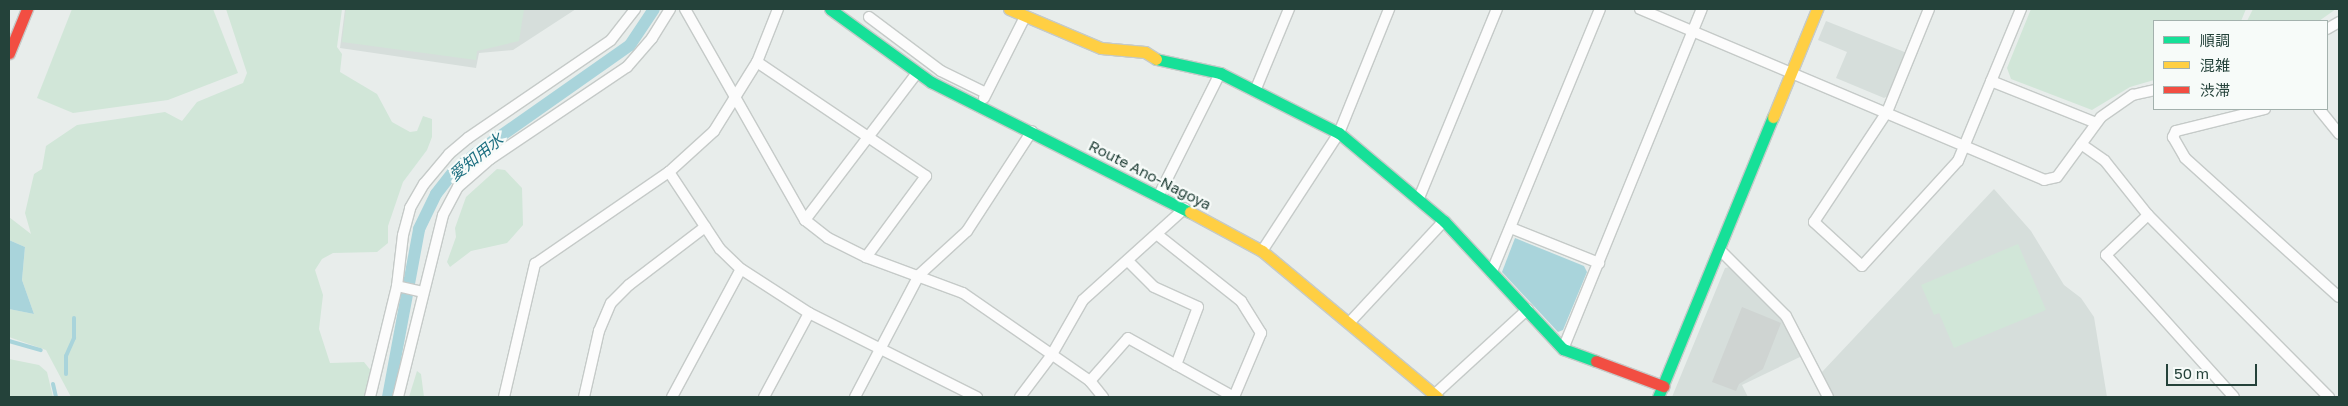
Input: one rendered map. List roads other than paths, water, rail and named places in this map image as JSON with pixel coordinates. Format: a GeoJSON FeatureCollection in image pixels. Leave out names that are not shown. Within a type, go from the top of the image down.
{"type":"FeatureCollection","features":[{"type":"Feature","properties":{"kind":"street"},"geometry":{"type":"LineString","coordinates":[[9,53],[27,9]]}},
{"type":"Feature","properties":{"kind":"street"},"geometry":{"type":"LineString","coordinates":[[370,397],[398,286],[410,208],[435,169],[468,138],[611,40],[635,9]]}},
{"type":"Feature","properties":{"kind":"street"},"geometry":{"type":"LineString","coordinates":[[398,397],[420,292],[443,215],[458,188],[490,159],[627,67],[652,38],[670,9]]}},
{"type":"Feature","properties":{"kind":"street"},"geometry":{"type":"LineString","coordinates":[[685,9],[735,101],[805,220],[828,238],[866,257],[964,293],[1051,356],[1090,381],[1103,397]]}},
{"type":"Feature","properties":{"kind":"street"},"geometry":{"type":"LineString","coordinates":[[504,397],[535,264],[669,172],[714,132],[735,101],[757,62],[778,9]]}},
{"type":"Feature","properties":{"kind":"street","name":"Route Ano-Nagoya"},"geometry":{"type":"LineString","coordinates":[[830,9],[916,73],[1185,208],[1262,251],[1350,322],[1435,396]]}},
{"type":"Feature","properties":{"kind":"street"},"geometry":{"type":"LineString","coordinates":[[1009,9],[1101,48],[1145,52],[1161,63],[1220,73],[1339,133],[1419,198],[1444,221],[1563,348],[1663,386]]}},
{"type":"Feature","properties":{"kind":"street"},"geometry":{"type":"LineString","coordinates":[[1255,91],[1288,9]]}},
{"type":"Feature","properties":{"kind":"street"},"geometry":{"type":"LineString","coordinates":[[1262,251],[1339,133],[1389,9]]}},
{"type":"Feature","properties":{"kind":"street"},"geometry":{"type":"LineString","coordinates":[[1419,198],[1497,9]]}},
{"type":"Feature","properties":{"kind":"street"},"geometry":{"type":"LineString","coordinates":[[1492,271],[1600,9]]}},
{"type":"Feature","properties":{"kind":"street"},"geometry":{"type":"LineString","coordinates":[[1640,9],[1792,71],[2044,180],[2056,177],[2096,123],[2133,95],[2153,90]]}},
{"type":"Feature","properties":{"kind":"street"},"geometry":{"type":"LineString","coordinates":[[1563,348],[1702,9]]}},
{"type":"Feature","properties":{"kind":"street"},"geometry":{"type":"LineString","coordinates":[[1658,397],[1720,250],[1817,9]]}},
{"type":"Feature","properties":{"kind":"street"},"geometry":{"type":"LineString","coordinates":[[1929,9],[1887,112],[1814,222],[1862,266],[1938,186],[1958,161],[2021,9]]}},
{"type":"Feature","properties":{"kind":"street"},"geometry":{"type":"LineString","coordinates":[[869,17],[942,71],[986,93]]}},
{"type":"Feature","properties":{"kind":"street"},"geometry":{"type":"LineString","coordinates":[[980,106],[1025,17]]}},
{"type":"Feature","properties":{"kind":"street"},"geometry":{"type":"LineString","coordinates":[[757,62],[869,140],[926,176],[866,257]]}},
{"type":"Feature","properties":{"kind":"street"},"geometry":{"type":"LineString","coordinates":[[805,220],[869,140],[916,73]]}},
{"type":"Feature","properties":{"kind":"street"},"geometry":{"type":"LineString","coordinates":[[1159,195],[1220,73]]}},
{"type":"Feature","properties":{"kind":"street"},"geometry":{"type":"LineString","coordinates":[[1991,81],[2096,123]]}},
{"type":"Feature","properties":{"kind":"street"},"geometry":{"type":"LineString","coordinates":[[2261,110],[2176,131],[2173,137],[2185,158],[2339,297]]}},
{"type":"Feature","properties":{"kind":"street"},"geometry":{"type":"LineString","coordinates":[[2320,110],[2339,134]]}},
{"type":"Feature","properties":{"kind":"street"},"geometry":{"type":"LineString","coordinates":[[855,397],[919,275],[967,231],[1032,130]]}},
{"type":"Feature","properties":{"kind":"street"},"geometry":{"type":"LineString","coordinates":[[2081,144],[2105,161],[2148,215],[2329,397]]}},
{"type":"Feature","properties":{"kind":"street"},"geometry":{"type":"LineString","coordinates":[[669,172],[705,227],[741,270],[809,313],[881,347],[976,397]]}},
{"type":"Feature","properties":{"kind":"street"},"geometry":{"type":"LineString","coordinates":[[1020,397],[1051,356],[1083,300],[1159,236],[1185,208]]}},
{"type":"Feature","properties":{"kind":"street"},"geometry":{"type":"LineString","coordinates":[[2148,215],[2106,255],[2234,397]]}},
{"type":"Feature","properties":{"kind":"street"},"geometry":{"type":"LineString","coordinates":[[1350,322],[1444,221]]}},
{"type":"Feature","properties":{"kind":"street"},"geometry":{"type":"LineString","coordinates":[[584,397],[599,331],[611,303],[628,284],[705,227]]}},
{"type":"Feature","properties":{"kind":"street"},"geometry":{"type":"LineString","coordinates":[[1511,228],[1599,263]]}},
{"type":"Feature","properties":{"kind":"street"},"geometry":{"type":"LineString","coordinates":[[1090,381],[1128,338],[1234,397],[1261,333],[1241,301],[1159,236]]}},
{"type":"Feature","properties":{"kind":"street"},"geometry":{"type":"LineString","coordinates":[[1720,250],[1786,316],[1828,397]]}},
{"type":"Feature","properties":{"kind":"street"},"geometry":{"type":"LineString","coordinates":[[1129,262],[1154,286],[1198,307],[1176,365]]}},
{"type":"Feature","properties":{"kind":"street"},"geometry":{"type":"LineString","coordinates":[[672,397],[741,270]]}},
{"type":"Feature","properties":{"kind":"street"},"geometry":{"type":"LineString","coordinates":[[398,286],[420,292]]}},
{"type":"Feature","properties":{"kind":"street"},"geometry":{"type":"LineString","coordinates":[[1435,396],[1528,309]]}},
{"type":"Feature","properties":{"kind":"street"},"geometry":{"type":"LineString","coordinates":[[764,397],[809,313]]}},
{"type":"Feature","properties":{"kind":"water"},"geometry":{"type":"Polygon","coordinates":[[[1515,238],[1584,266],[1587,272],[1563,330],[1558,332],[1502,272],[1515,238]]]}},
{"type":"Feature","properties":{"kind":"water"},"geometry":{"type":"Polygon","coordinates":[[[9,240],[25,247],[22,280],[34,314],[9,309],[9,240]]]}},
{"type":"Feature","properties":{"kind":"waterway","name":"愛知用水"},"geometry":{"type":"LineString","coordinates":[[388,397],[419,229],[436,194],[453,172],[475,154],[630,45],[654,9]]}},
{"type":"Feature","properties":{"kind":"waterway"},"geometry":{"type":"LineString","coordinates":[[66,374],[66,356],[74,338],[74,318]]}},
{"type":"Feature","properties":{"kind":"waterway"},"geometry":{"type":"LineString","coordinates":[[9,341],[41,350]]}},
{"type":"Feature","properties":{"kind":"waterway"},"geometry":{"type":"LineString","coordinates":[[53,384],[56,397]]}}]}
